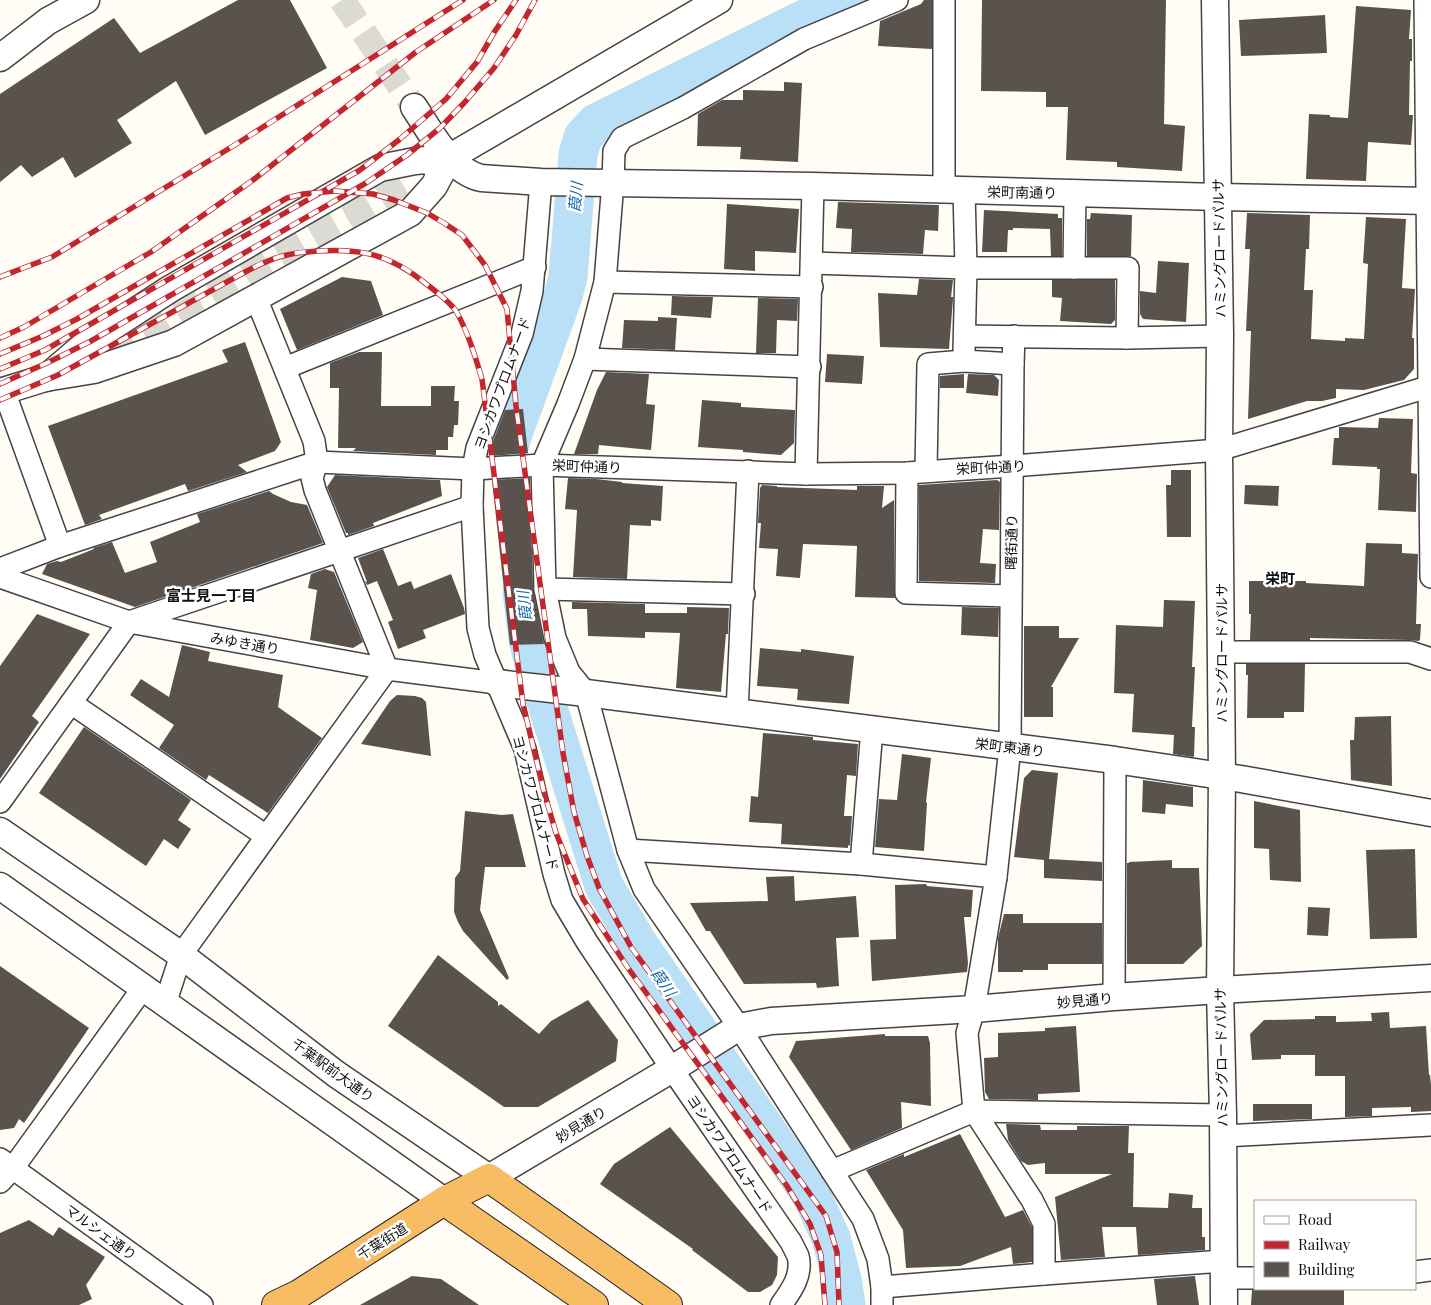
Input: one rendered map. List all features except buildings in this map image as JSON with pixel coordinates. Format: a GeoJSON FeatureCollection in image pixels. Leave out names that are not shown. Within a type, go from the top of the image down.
{"type":"FeatureCollection","features":[{"type":"Feature","properties":{"kind":"highway","name":"千葉街道"},"geometry":{"type":"LineString","coordinates":[[276,1305],[299,1294],[444,1201],[489,1178]]}},
{"type":"Feature","properties":{"kind":"highway","name":"千葉駅前大通り"},"geometry":{"type":"LineString","coordinates":[[489,1178],[668,1305]]}},
{"type":"Feature","properties":{"kind":"highway"},"geometry":{"type":"LineString","coordinates":[[444,1201],[594,1305]]}},
{"type":"Feature","properties":{"kind":"street"},"geometry":{"type":"LineString","coordinates":[[414,179],[719,0]]}},
{"type":"Feature","properties":{"kind":"street"},"geometry":{"type":"LineString","coordinates":[[897,0],[804,39],[683,108],[622,138],[614,151],[603,182],[605,282],[585,359],[568,404],[534,466],[545,589],[555,638],[569,672],[586,692],[628,850],[644,889],[729,1034],[832,1171],[862,1219],[878,1259],[882,1296],[1044,1274],[1223,1270],[1254,1278]]}},
{"type":"Feature","properties":{"kind":"street"},"geometry":{"type":"LineString","coordinates":[[944,0],[954,190],[966,268],[964,361]]}},
{"type":"Feature","properties":{"kind":"street","name":"ハミングロードパルサ"},"geometry":{"type":"LineString","coordinates":[[1215,0],[1220,336],[1219,450],[1222,652],[1220,990],[1224,1305]]}},
{"type":"Feature","properties":{"kind":"street"},"geometry":{"type":"LineString","coordinates":[[1425,0],[1429,201],[1431,577]]}},
{"type":"Feature","properties":{"kind":"street"},"geometry":{"type":"LineString","coordinates":[[0,58],[48,21],[80,2]]}},
{"type":"Feature","properties":{"kind":"street"},"geometry":{"type":"LineString","coordinates":[[414,107],[449,158],[473,176],[553,182]]}},
{"type":"Feature","properties":{"kind":"street"},"geometry":{"type":"LineString","coordinates":[[60,546],[2,392],[46,378],[94,370],[174,343],[410,213],[434,186],[449,158]]}},
{"type":"Feature","properties":{"kind":"street"},"geometry":{"type":"LineString","coordinates":[[46,378],[87,343],[170,289],[380,168],[415,161],[449,158]]}},
{"type":"Feature","properties":{"kind":"street","name":"栄町南通り"},"geometry":{"type":"LineString","coordinates":[[553,182],[813,186],[1075,194],[1429,201]]}},
{"type":"Feature","properties":{"kind":"street","name":"ヨシカワプロムナード"},"geometry":{"type":"LineString","coordinates":[[553,182],[522,334],[477,448],[484,468],[472,506],[478,628],[485,655],[509,684],[554,874],[562,900],[587,942],[682,1063],[791,1242],[798,1257],[799,1269],[795,1286],[781,1305]]}},
{"type":"Feature","properties":{"kind":"street"},"geometry":{"type":"LineString","coordinates":[[806,474],[813,186]]}},
{"type":"Feature","properties":{"kind":"street"},"geometry":{"type":"LineString","coordinates":[[1074,268],[1075,194]]}},
{"type":"Feature","properties":{"kind":"street"},"geometry":{"type":"LineString","coordinates":[[812,263],[966,268],[1128,268],[1127,338]]}},
{"type":"Feature","properties":{"kind":"street"},"geometry":{"type":"LineString","coordinates":[[285,368],[535,267]]}},
{"type":"Feature","properties":{"kind":"street"},"geometry":{"type":"LineString","coordinates":[[605,282],[812,287]]}},
{"type":"Feature","properties":{"kind":"street"},"geometry":{"type":"LineString","coordinates":[[165,1004],[181,955],[387,669],[315,490],[312,478],[317,462],[314,441],[256,298]]}},
{"type":"Feature","properties":{"kind":"street"},"geometry":{"type":"LineString","coordinates":[[965,336],[1127,338],[1220,336]]}},
{"type":"Feature","properties":{"kind":"street","name":"曙街通り"},"geometry":{"type":"LineString","coordinates":[[974,1111],[967,1033],[974,1009],[996,876],[1010,747],[1012,364],[1014,336]]}},
{"type":"Feature","properties":{"kind":"street"},"geometry":{"type":"LineString","coordinates":[[585,359],[810,367]]}},
{"type":"Feature","properties":{"kind":"street"},"geometry":{"type":"LineString","coordinates":[[1010,596],[906,593],[928,364],[964,361],[1012,364]]}},
{"type":"Feature","properties":{"kind":"street","name":"栄町仲通り"},"geometry":{"type":"LineString","coordinates":[[317,462],[484,468],[534,466],[806,474],[917,472],[1012,466],[1219,450],[1430,387]]}},
{"type":"Feature","properties":{"kind":"street"},"geometry":{"type":"LineString","coordinates":[[0,569],[60,546],[317,462]]}},
{"type":"Feature","properties":{"kind":"street"},"geometry":{"type":"LineString","coordinates":[[737,712],[744,594],[748,471]]}},
{"type":"Feature","properties":{"kind":"street"},"geometry":{"type":"LineString","coordinates":[[0,802],[129,622],[472,506]]}},
{"type":"Feature","properties":{"kind":"street","name":"みゆき通り"},"geometry":{"type":"LineString","coordinates":[[0,577],[129,622],[387,669],[509,684]]}},
{"type":"Feature","properties":{"kind":"street"},"geometry":{"type":"LineString","coordinates":[[545,589],[744,594]]}},
{"type":"Feature","properties":{"kind":"street"},"geometry":{"type":"LineString","coordinates":[[1222,652],[1410,652],[1431,659]]}},
{"type":"Feature","properties":{"kind":"street","name":"栄町東通り"},"geometry":{"type":"LineString","coordinates":[[509,684],[586,692],[1115,760],[1222,776],[1431,813]]}},
{"type":"Feature","properties":{"kind":"street"},"geometry":{"type":"LineString","coordinates":[[71,703],[266,836]]}},
{"type":"Feature","properties":{"kind":"street"},"geometry":{"type":"LineString","coordinates":[[861,864],[872,729]]}},
{"type":"Feature","properties":{"kind":"street"},"geometry":{"type":"LineString","coordinates":[[1114,997],[1115,760]]}},
{"type":"Feature","properties":{"kind":"street","name":"千葉駅前大通り"},"geometry":{"type":"LineString","coordinates":[[0,831],[181,955],[336,1074],[489,1178]]}},
{"type":"Feature","properties":{"kind":"street"},"geometry":{"type":"LineString","coordinates":[[628,850],[861,864],[996,876]]}},
{"type":"Feature","properties":{"kind":"street"},"geometry":{"type":"LineString","coordinates":[[0,886],[444,1201]]}},
{"type":"Feature","properties":{"kind":"street","name":"妙見通り"},"geometry":{"type":"LineString","coordinates":[[489,1178],[729,1034],[771,1021],[974,1009],[1220,990],[1431,978]]}},
{"type":"Feature","properties":{"kind":"street"},"geometry":{"type":"LineString","coordinates":[[4,1170],[142,988]]}},
{"type":"Feature","properties":{"kind":"street"},"geometry":{"type":"LineString","coordinates":[[832,1171],[974,1111],[1223,1126],[1431,1125]]}},
{"type":"Feature","properties":{"kind":"street"},"geometry":{"type":"LineString","coordinates":[[974,1111],[1032,1200],[1044,1224],[1044,1274]]}},
{"type":"Feature","properties":{"kind":"street","name":"マルシェ通り"},"geometry":{"type":"LineString","coordinates":[[4,1170],[202,1305]]}},
{"type":"Feature","properties":{"kind":"street"},"geometry":{"type":"LineString","coordinates":[[1416,1272],[1431,1270]]}},
{"type":"Feature","properties":{"kind":"waterway","name":"葭川"},"geometry":{"type":"LineString","coordinates":[[508,459],[509,447],[514,431],[563,296],[568,277],[578,154],[583,137],[596,123],[800,21],[848,0]]}},
{"type":"Feature","properties":{"kind":"waterway","name":"葭川"},"geometry":{"type":"LineString","coordinates":[[522,592],[528,639],[533,660],[604,886],[637,942],[812,1196],[831,1238],[842,1279],[846,1305]]}},
{"type":"Feature","properties":{"kind":"tunnel"},"geometry":{"type":"LineString","coordinates":[[342,0],[414,107]]}},
{"type":"Feature","properties":{"kind":"tunnel"},"geometry":{"type":"LineString","coordinates":[[72,364],[101,354],[138,337],[414,179]]}},
{"type":"Feature","properties":{"kind":"railway"},"geometry":{"type":"LineString","coordinates":[[0,277],[52,257],[238,143],[463,0]]}},
{"type":"Feature","properties":{"kind":"railway"},"geometry":{"type":"LineString","coordinates":[[0,338],[24,327],[151,252],[253,180],[416,52],[494,0]]}},
{"type":"Feature","properties":{"kind":"railway"},"geometry":{"type":"LineString","coordinates":[[0,369],[45,350],[360,170],[400,139],[446,99],[477,62],[516,0]]}},
{"type":"Feature","properties":{"kind":"railway"},"geometry":{"type":"LineString","coordinates":[[0,384],[91,341],[366,183],[407,155],[440,128],[494,68],[516,35],[535,0]]}},
{"type":"Feature","properties":{"kind":"railway"},"geometry":{"type":"LineString","coordinates":[[0,354],[77,319],[287,198],[303,194],[335,191],[373,194],[427,213],[462,235],[485,265],[507,309],[516,406],[563,753],[574,812],[587,856],[599,888],[631,947],[826,1216],[837,1252],[839,1305]]}},
{"type":"Feature","properties":{"kind":"railway"},"geometry":{"type":"LineString","coordinates":[[0,400],[58,375],[255,267],[281,256],[334,250],[375,255],[412,273],[446,300],[456,311],[468,336],[482,379],[523,704],[556,833],[583,899],[628,968],[787,1186],[810,1224],[821,1255],[825,1305]]}},
{"type":"Feature","properties":{"kind":"district","name":"栄町"},"geometry":{"type":"Point","coordinates":[1280,578]}},
{"type":"Feature","properties":{"kind":"district","name":"富士見一丁目"},"geometry":{"type":"Point","coordinates":[211,595]}}]}
